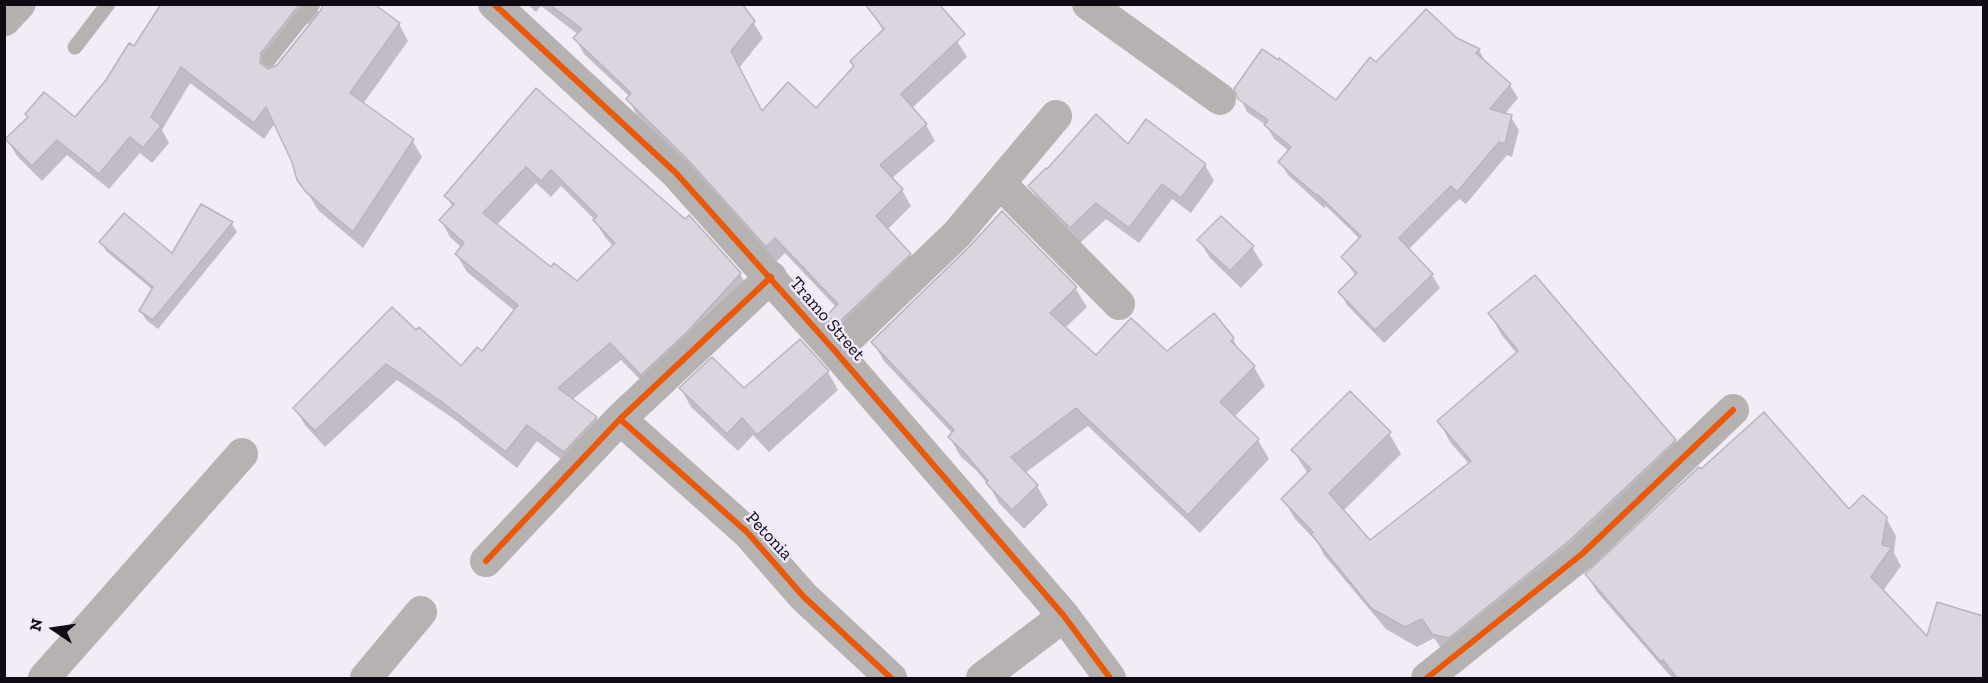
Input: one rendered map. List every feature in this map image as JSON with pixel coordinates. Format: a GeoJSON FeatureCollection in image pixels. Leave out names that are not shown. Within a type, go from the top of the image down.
{"type":"FeatureCollection","features":[{"type":"Feature","properties":{"kind":"highway"},"geometry":{"type":"LineString","coordinates":[[4,20],[19,4]]}},
{"type":"Feature","properties":{"kind":"street","name":"Tramo Street"},"geometry":{"type":"LineString","coordinates":[[494,4],[676,173],[771,277],[1064,616],[1110,678]]}},
{"type":"Feature","properties":{"kind":"street"},"geometry":{"type":"LineString","coordinates":[[1088,4],[1220,99]]}},
{"type":"Feature","properties":{"kind":"street"},"geometry":{"type":"LineString","coordinates":[[835,351],[957,234],[1056,116]]}},
{"type":"Feature","properties":{"kind":"street"},"geometry":{"type":"LineString","coordinates":[[1000,183],[1119,304]]}},
{"type":"Feature","properties":{"kind":"street"},"geometry":{"type":"LineString","coordinates":[[486,561],[620,419],[771,277]]}},
{"type":"Feature","properties":{"kind":"street"},"geometry":{"type":"LineString","coordinates":[[1427,678],[1582,554],[1733,410]]}},
{"type":"Feature","properties":{"kind":"street","name":"Petonia"},"geometry":{"type":"LineString","coordinates":[[620,419],[748,533],[803,596],[891,678]]}},
{"type":"Feature","properties":{"kind":"street"},"geometry":{"type":"LineString","coordinates":[[44,678],[242,454]]}},
{"type":"Feature","properties":{"kind":"street"},"geometry":{"type":"LineString","coordinates":[[366,678],[421,612]]}},
{"type":"Feature","properties":{"kind":"street"},"geometry":{"type":"LineString","coordinates":[[982,678],[1064,616]]}},
{"type":"Feature","properties":{"kind":"lane"},"geometry":{"type":"LineString","coordinates":[[75,47],[108,4]]}},
{"type":"Feature","properties":{"kind":"lane"},"geometry":{"type":"LineString","coordinates":[[269,59],[313,4]]}},
{"type":"Feature","properties":{"kind":"building"},"geometry":{"type":"Polygon","coordinates":[[[161,4],[300,4],[261,53],[260,63],[268,69],[277,65],[321,10],[323,4],[374,4],[400,23],[350,93],[414,139],[353,232],[306,192],[297,180],[292,162],[266,107],[254,123],[181,67],[151,117],[161,126],[143,148],[130,137],[99,174],[57,140],[32,166],[5,139],[28,117],[25,114],[44,92],[75,117],[106,80],[129,43],[134,46],[161,4]]]}},
{"type":"Feature","properties":{"kind":"building"},"geometry":{"type":"Polygon","coordinates":[[[549,4],[742,4],[755,21],[731,51],[762,111],[788,82],[816,108],[854,66],[850,61],[884,29],[865,4],[939,4],[965,34],[901,94],[927,124],[880,165],[903,189],[876,216],[911,254],[836,325],[827,315],[838,304],[775,238],[766,247],[689,161],[626,99],[631,93],[573,38],[582,29],[549,4]]]}},
{"type":"Feature","properties":{"kind":"building"},"geometry":{"type":"Polygon","coordinates":[[[1426,9],[1457,38],[1480,49],[1476,53],[1511,84],[1490,109],[1512,115],[1505,144],[1499,142],[1457,192],[1451,186],[1399,238],[1433,274],[1375,330],[1338,292],[1357,273],[1341,257],[1361,236],[1317,194],[1278,162],[1291,147],[1264,125],[1268,120],[1238,99],[1234,89],[1262,49],[1278,60],[1279,58],[1336,100],[1370,57],[1376,62],[1426,9]]]}},
{"type":"Feature","properties":{"kind":"building"},"geometry":{"type":"Polygon","coordinates":[[[536,88],[685,219],[689,215],[741,273],[687,332],[641,375],[610,343],[558,388],[597,417],[564,452],[527,425],[506,452],[442,402],[386,364],[315,431],[293,408],[392,307],[416,330],[419,327],[461,366],[477,347],[482,351],[518,305],[455,254],[464,243],[439,220],[454,204],[444,196],[536,88]],[[526,167],[483,213],[551,267],[554,263],[577,281],[615,243],[593,220],[597,216],[551,170],[541,181],[526,167]]]}},
{"type":"Feature","properties":{"kind":"building"},"geometry":{"type":"Polygon","coordinates":[[[1096,114],[1128,144],[1146,119],[1206,164],[1181,198],[1162,184],[1129,228],[1096,203],[1070,228],[1028,186],[1047,169],[1096,114]]]}},
{"type":"Feature","properties":{"kind":"building"},"geometry":{"type":"Polygon","coordinates":[[[201,204],[233,222],[153,320],[139,311],[153,287],[99,242],[124,213],[172,253],[201,204]]]}},
{"type":"Feature","properties":{"kind":"building"},"geometry":{"type":"Polygon","coordinates":[[[1002,211],[1077,287],[1050,313],[1096,355],[1131,318],[1167,351],[1214,313],[1234,338],[1231,341],[1255,366],[1220,402],[1259,439],[1188,515],[1076,408],[1011,457],[1038,485],[1012,510],[986,483],[988,481],[963,451],[948,437],[954,430],[871,342],[969,247],[1002,211]]]}},
{"type":"Feature","properties":{"kind":"building"},"geometry":{"type":"Polygon","coordinates":[[[1221,216],[1254,246],[1230,271],[1197,240],[1221,216]]]}},
{"type":"Feature","properties":{"kind":"building"},"geometry":{"type":"Polygon","coordinates":[[[1535,275],[1676,440],[1570,540],[1449,638],[1432,634],[1422,619],[1405,627],[1372,609],[1311,534],[1313,532],[1281,499],[1311,469],[1291,450],[1350,391],[1391,432],[1329,493],[1370,540],[1471,461],[1437,421],[1518,351],[1488,313],[1535,275]]]}},
{"type":"Feature","properties":{"kind":"building"},"geometry":{"type":"Polygon","coordinates":[[[800,339],[829,371],[757,435],[742,418],[727,434],[679,388],[712,357],[744,388],[800,339]]]}},
{"type":"Feature","properties":{"kind":"building"},"geometry":{"type":"Polygon","coordinates":[[[1764,412],[1849,509],[1863,495],[1887,517],[1882,545],[1892,547],[1871,577],[1927,636],[1937,602],[1983,616],[1983,678],[1677,678],[1585,574],[1699,467],[1701,469],[1764,412]]]}},
{"type":"Feature","properties":{"kind":"cycle path"},"geometry":{"type":"LineString","coordinates":[[494,4],[676,173],[835,351],[1064,616],[1110,678]]}},
{"type":"Feature","properties":{"kind":"cycle path"},"geometry":{"type":"LineString","coordinates":[[486,561],[620,419],[771,277]]}},
{"type":"Feature","properties":{"kind":"cycle path"},"geometry":{"type":"LineString","coordinates":[[1427,678],[1582,554],[1733,410]]}},
{"type":"Feature","properties":{"kind":"cycle path"},"geometry":{"type":"LineString","coordinates":[[620,419],[748,533],[803,596],[891,678]]}}]}
